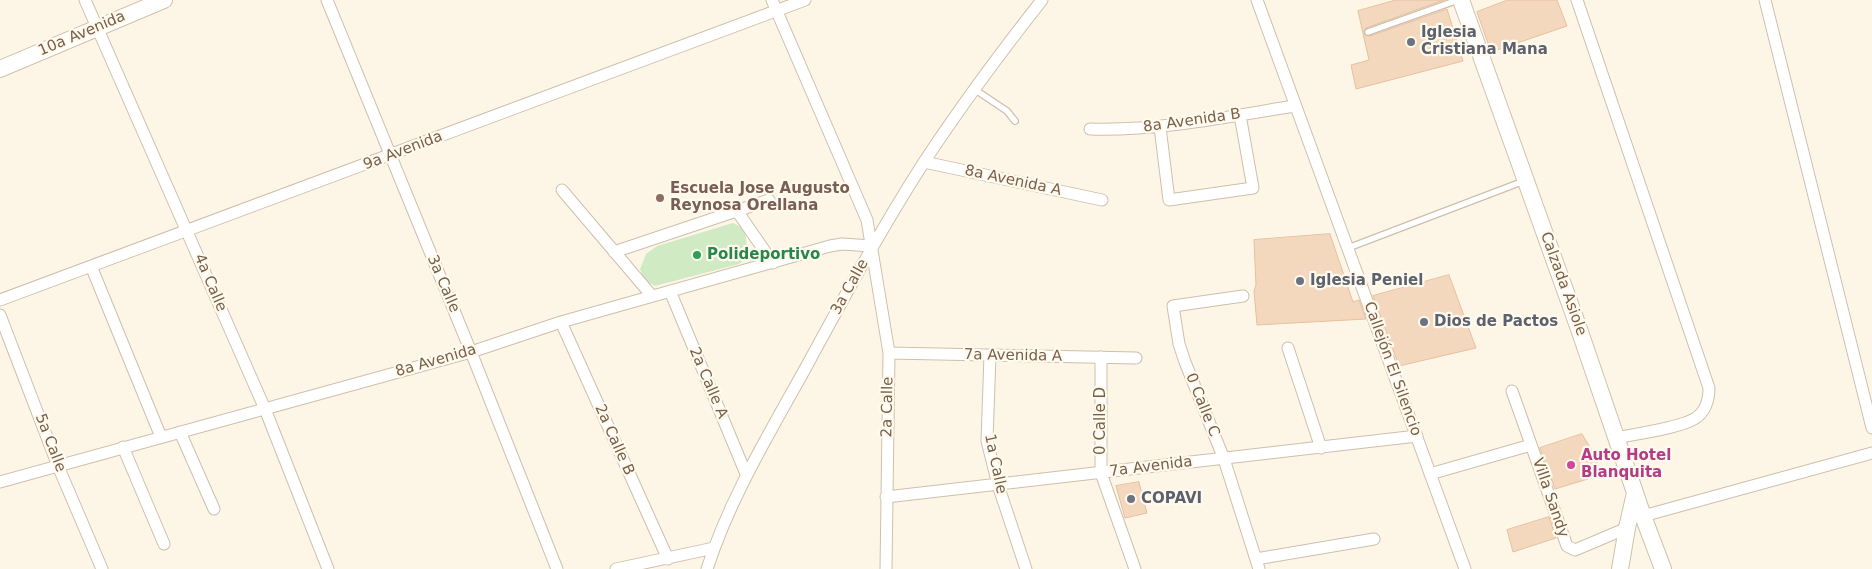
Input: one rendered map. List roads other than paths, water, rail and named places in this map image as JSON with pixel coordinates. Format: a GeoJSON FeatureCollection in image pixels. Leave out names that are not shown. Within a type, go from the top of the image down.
{"type":"FeatureCollection","features":[{"type":"Feature","properties":{"kind":"main road","name":"10a Avenida"},"geometry":{"type":"LineString","coordinates":[[0,68],[164,0]]}},
{"type":"Feature","properties":{"kind":"main road","name":"Calzada Asiole"},"geometry":{"type":"LineString","coordinates":[[1460,0],[1526,180],[1663,569]]}},
{"type":"Feature","properties":{"kind":"main road"},"geometry":{"type":"LineString","coordinates":[[1620,569],[1626,528],[1635,493]]}},
{"type":"Feature","properties":{"kind":"street","name":"4a Calle"},"geometry":{"type":"LineString","coordinates":[[85,0],[265,409],[328,569]]}},
{"type":"Feature","properties":{"kind":"street","name":"3a Calle"},"geometry":{"type":"LineString","coordinates":[[327,0],[471,352],[557,569]]}},
{"type":"Feature","properties":{"kind":"street","name":"9a Avenida"},"geometry":{"type":"LineString","coordinates":[[0,300],[390,156],[774,5],[805,0]]}},
{"type":"Feature","properties":{"kind":"street","name":"Callejón El Silencio"},"geometry":{"type":"LineString","coordinates":[[1256,0],[1465,569]]}},
{"type":"Feature","properties":{"kind":"street"},"geometry":{"type":"LineString","coordinates":[[1577,0],[1709,388],[1707,402],[1694,419],[1683,424],[1616,438]]}},
{"type":"Feature","properties":{"kind":"street"},"geometry":{"type":"LineString","coordinates":[[1765,0],[1872,428]]}},
{"type":"Feature","properties":{"kind":"street"},"geometry":{"type":"LineString","coordinates":[[872,246],[924,162],[974,88],[1037,3]]}},
{"type":"Feature","properties":{"kind":"street","name":"2a Calle"},"geometry":{"type":"LineString","coordinates":[[774,5],[867,220],[889,353],[886,569]]}},
{"type":"Feature","properties":{"kind":"street","name":"8a Avenida B"},"geometry":{"type":"LineString","coordinates":[[1090,129],[1114,130],[1160,127],[1294,106]]}},
{"type":"Feature","properties":{"kind":"street"},"geometry":{"type":"LineString","coordinates":[[1160,127],[1169,200],[1253,188],[1240,115]]}},
{"type":"Feature","properties":{"kind":"street","name":"8a Avenida A"},"geometry":{"type":"LineString","coordinates":[[924,162],[1102,200]]}},
{"type":"Feature","properties":{"kind":"street"},"geometry":{"type":"LineString","coordinates":[[562,190],[652,296]]}},
{"type":"Feature","properties":{"kind":"street"},"geometry":{"type":"LineString","coordinates":[[614,252],[769,200]]}},
{"type":"Feature","properties":{"kind":"street"},"geometry":{"type":"LineString","coordinates":[[737,211],[773,262]]}},
{"type":"Feature","properties":{"kind":"street","name":"8a Avenida"},"geometry":{"type":"LineString","coordinates":[[0,482],[471,352],[561,322],[773,262],[842,244],[872,246]]}},
{"type":"Feature","properties":{"kind":"street","name":"3a Calle"},"geometry":{"type":"LineString","coordinates":[[707,569],[746,474],[872,246]]}},
{"type":"Feature","properties":{"kind":"street"},"geometry":{"type":"LineString","coordinates":[[91,266],[161,437]]}},
{"type":"Feature","properties":{"kind":"street","name":"2a Calle A"},"geometry":{"type":"LineString","coordinates":[[670,291],[746,474]]}},
{"type":"Feature","properties":{"kind":"street","name":"0 Calle C"},"geometry":{"type":"LineString","coordinates":[[1243,296],[1173,306],[1179,344],[1224,459],[1257,564]]}},
{"type":"Feature","properties":{"kind":"street","name":"5a Calle"},"geometry":{"type":"LineString","coordinates":[[0,315],[58,466],[102,569]]}},
{"type":"Feature","properties":{"kind":"street","name":"2a Calle B"},"geometry":{"type":"LineString","coordinates":[[561,322],[668,559]]}},
{"type":"Feature","properties":{"kind":"street"},"geometry":{"type":"LineString","coordinates":[[1288,348],[1321,448]]}},
{"type":"Feature","properties":{"kind":"street","name":"7a Avenida A"},"geometry":{"type":"LineString","coordinates":[[889,353],[1136,358]]}},
{"type":"Feature","properties":{"kind":"street","name":"1a Calle"},"geometry":{"type":"LineString","coordinates":[[990,355],[987,440],[998,485],[1026,569]]}},
{"type":"Feature","properties":{"kind":"street","name":"0 Calle D"},"geometry":{"type":"LineString","coordinates":[[1101,357],[1101,473],[1135,569]]}},
{"type":"Feature","properties":{"kind":"street","name":"Villa Sandy"},"geometry":{"type":"LineString","coordinates":[[1512,390],[1567,546],[1575,550],[1626,528]]}},
{"type":"Feature","properties":{"kind":"street"},"geometry":{"type":"LineString","coordinates":[[180,432],[214,509]]}},
{"type":"Feature","properties":{"kind":"street","name":"7a Avenida"},"geometry":{"type":"LineString","coordinates":[[886,497],[1417,436]]}},
{"type":"Feature","properties":{"kind":"street","name":"Villa Sandy"},"geometry":{"type":"LineString","coordinates":[[1430,474],[1532,444]]}},
{"type":"Feature","properties":{"kind":"street"},"geometry":{"type":"LineString","coordinates":[[123,447],[164,544]]}},
{"type":"Feature","properties":{"kind":"street"},"geometry":{"type":"LineString","coordinates":[[1643,516],[1872,453]]}},
{"type":"Feature","properties":{"kind":"street"},"geometry":{"type":"LineString","coordinates":[[1257,564],[1374,540]]}},
{"type":"Feature","properties":{"kind":"street"},"geometry":{"type":"LineString","coordinates":[[616,569],[714,548]]}},
{"type":"Feature","properties":{"kind":"lane"},"geometry":{"type":"LineString","coordinates":[[1368,32],[1460,0]]}},
{"type":"Feature","properties":{"kind":"lane"},"geometry":{"type":"LineString","coordinates":[[974,88],[1007,112],[1015,122]]}},
{"type":"Feature","properties":{"kind":"lane"},"geometry":{"type":"LineString","coordinates":[[1347,248],[1526,180]]}},
{"type":"Feature","properties":{"kind":"place","name":"Iglesia Cristiana Mana"},"geometry":{"type":"Point","coordinates":[1411,42]}},
{"type":"Feature","properties":{"kind":"place","name":"Escuela Jose Augusto Reynosa Orellana"},"geometry":{"type":"Point","coordinates":[660,198]}},
{"type":"Feature","properties":{"kind":"place","name":"Polideportivo"},"geometry":{"type":"Point","coordinates":[697,255]}},
{"type":"Feature","properties":{"kind":"place","name":"Iglesia Peniel"},"geometry":{"type":"Point","coordinates":[1300,281]}},
{"type":"Feature","properties":{"kind":"place","name":"Dios de Pactos"},"geometry":{"type":"Point","coordinates":[1424,322]}},
{"type":"Feature","properties":{"kind":"place","name":"Auto Hotel Blanquita"},"geometry":{"type":"Point","coordinates":[1571,465]}},
{"type":"Feature","properties":{"kind":"place","name":"COPAVI"},"geometry":{"type":"Point","coordinates":[1131,499]}}]}
